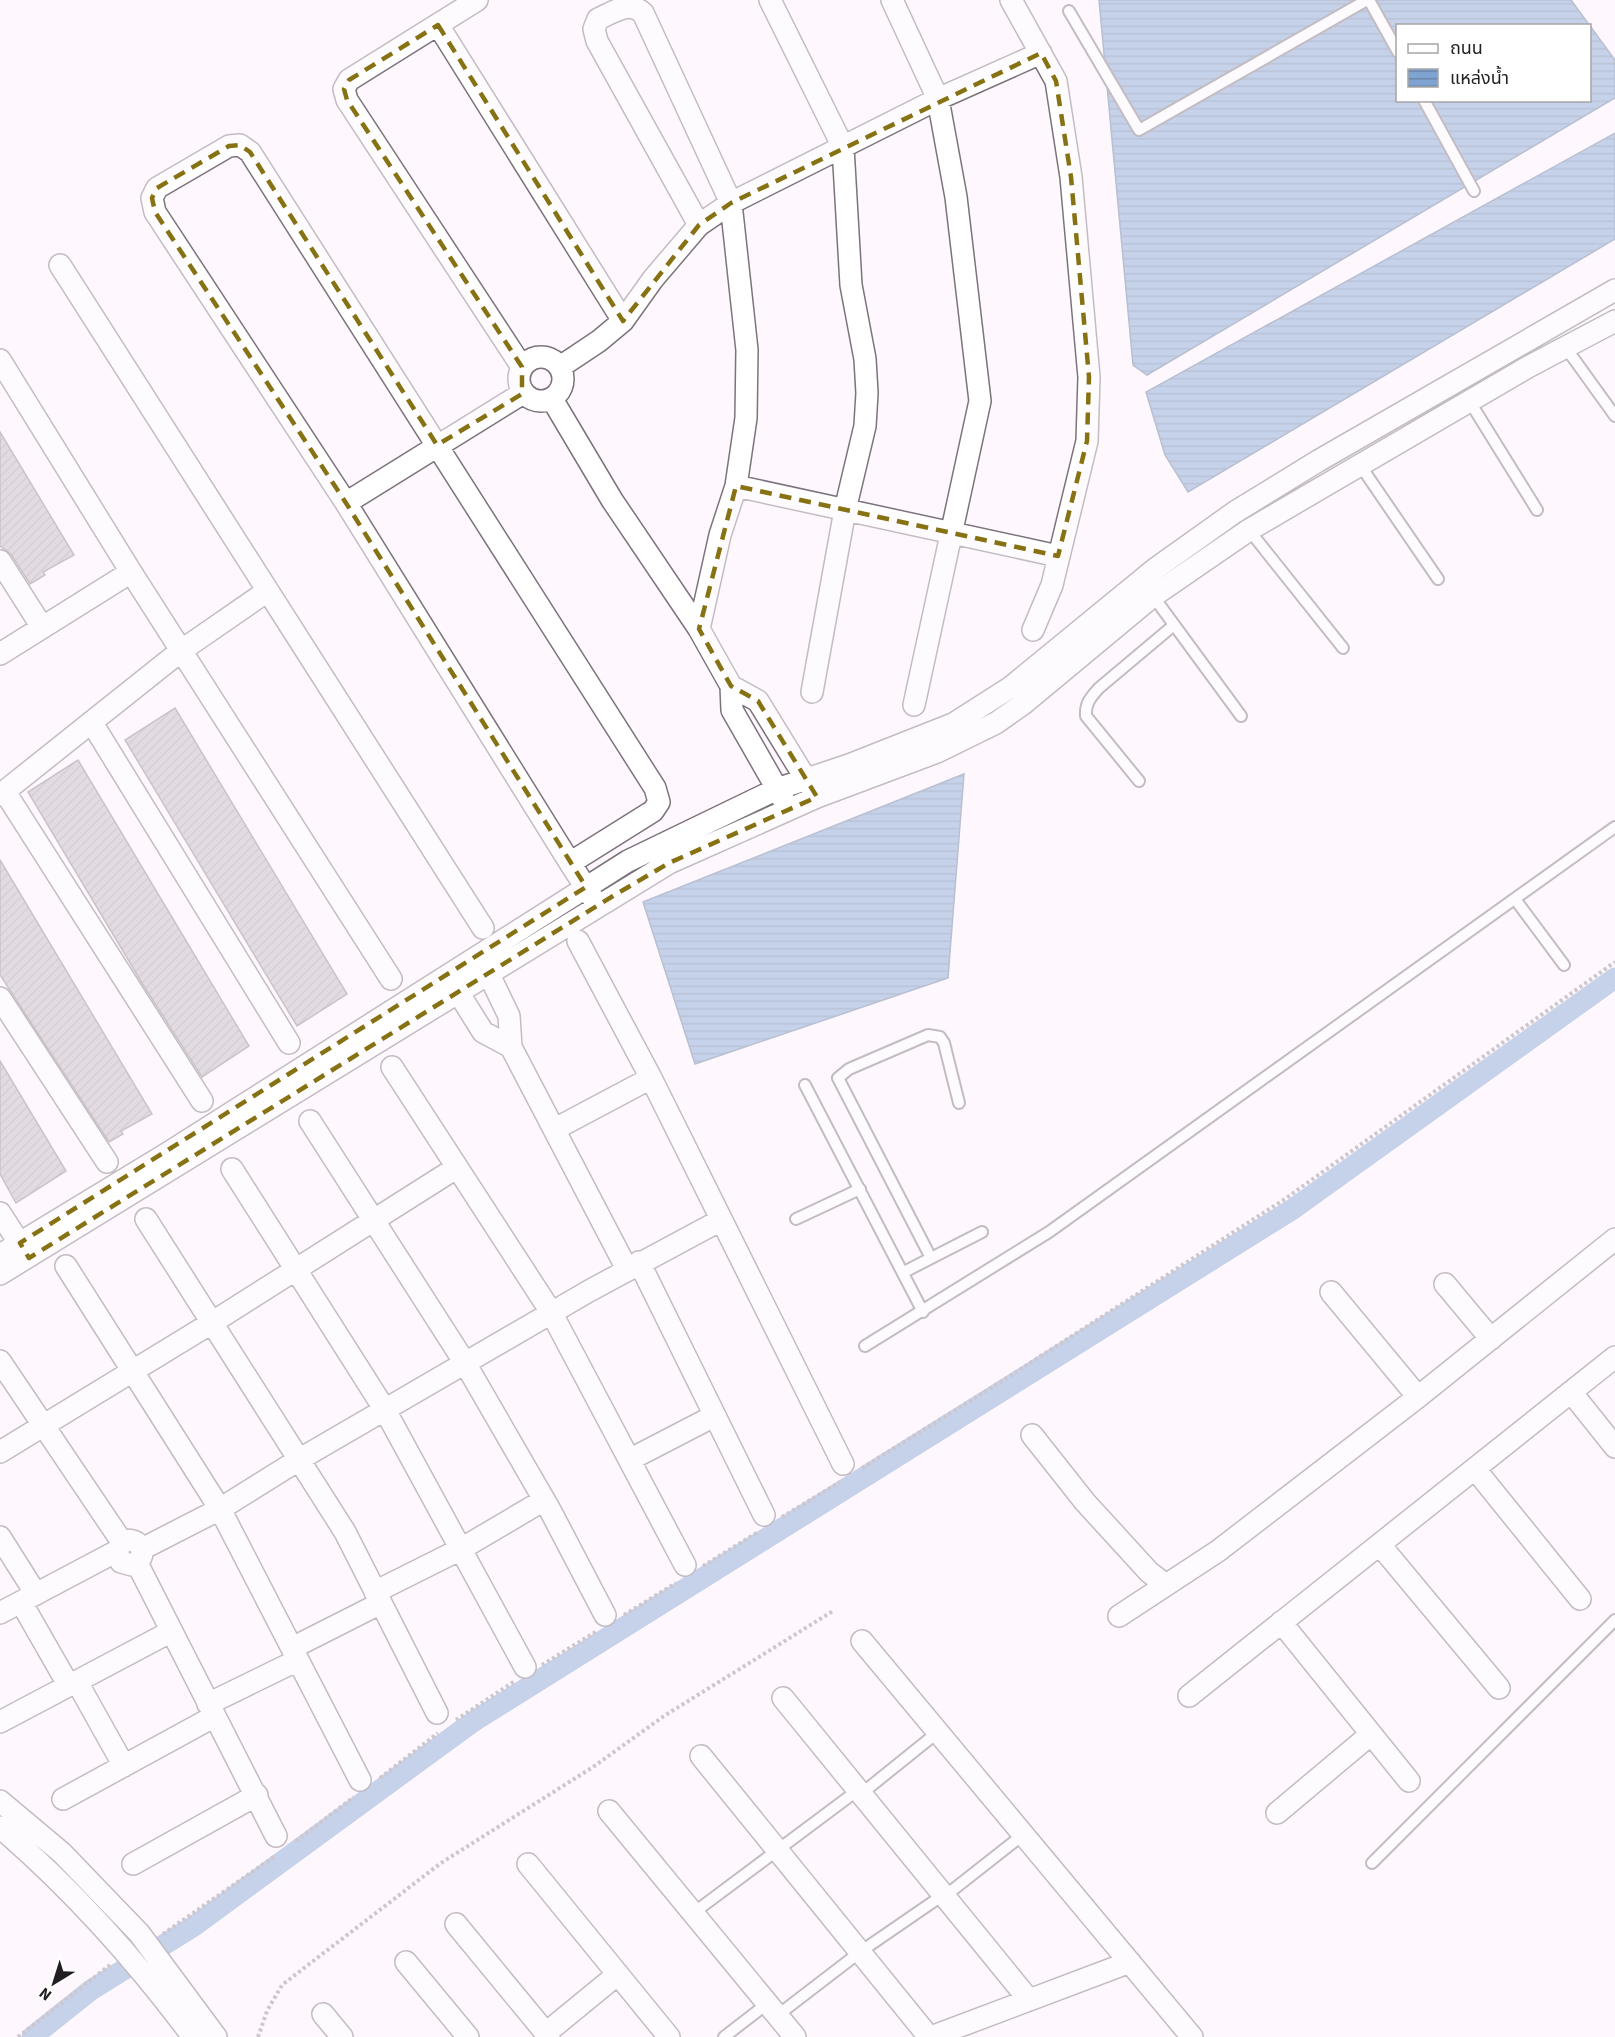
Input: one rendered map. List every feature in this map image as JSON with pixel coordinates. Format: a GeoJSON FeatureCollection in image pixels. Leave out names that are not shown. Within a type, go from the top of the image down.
{"type":"FeatureCollection","features":[{"type":"Feature","properties":{"kind":"street"},"geometry":{"type":"LineString","coordinates":[[477,0],[349,80],[344,88],[347,100],[522,367],[519,380],[524,393],[539,402],[558,395],[563,382],[560,366],[552,360],[539,357],[522,367]]}},
{"type":"Feature","properties":{"kind":"street"},"geometry":{"type":"LineString","coordinates":[[770,0],[843,147],[851,285],[865,359],[867,393],[865,426],[845,510],[812,692]]}},
{"type":"Feature","properties":{"kind":"street"},"geometry":{"type":"LineString","coordinates":[[892,0],[938,99],[956,197],[980,400],[914,705]]}},
{"type":"Feature","properties":{"kind":"street"},"geometry":{"type":"LineString","coordinates":[[1011,0],[1056,81],[1071,177],[1089,377],[1087,441],[1052,585],[1033,630]]}},
{"type":"Feature","properties":{"kind":"street"},"geometry":{"type":"LineString","coordinates":[[699,225],[597,41],[594,29],[598,19],[627,6],[637,7],[643,13],[731,203],[747,350],[746,418],[736,486],[720,535],[699,629]]}},
{"type":"Feature","properties":{"kind":"street"},"geometry":{"type":"LineString","coordinates":[[438,25],[623,321]]}},
{"type":"Feature","properties":{"kind":"street"},"geometry":{"type":"LineString","coordinates":[[560,366],[599,341],[623,321],[653,279],[699,225],[731,203],[938,99],[1041,52]]}},
{"type":"Feature","properties":{"kind":"street"},"geometry":{"type":"LineString","coordinates":[[570,863],[653,811],[659,802],[655,788],[250,152],[240,145],[229,146],[157,188],[152,198],[155,213],[346,503],[570,863],[586,887],[597,906]]}},
{"type":"Feature","properties":{"kind":"street"},"geometry":{"type":"LineString","coordinates":[[60,265],[266,592],[483,928]]}},
{"type":"Feature","properties":{"kind":"street"},"geometry":{"type":"LineString","coordinates":[[484,963],[597,906],[669,863],[817,797],[969,738],[1017,696],[1076,636],[1155,569],[1235,512],[1318,461],[1615,290]]}},
{"type":"Feature","properties":{"kind":"street"},"geometry":{"type":"LineString","coordinates":[[1,1267],[453,984],[586,887],[657,846],[777,789],[849,765],[1017,696],[1074,662],[1153,596],[1249,530],[1615,321]]}},
{"type":"Feature","properties":{"kind":"street"},"geometry":{"type":"LineString","coordinates":[[0,360],[131,572],[391,979]]}},
{"type":"Feature","properties":{"kind":"street"},"geometry":{"type":"LineString","coordinates":[[346,503],[524,393]]}},
{"type":"Feature","properties":{"kind":"street"},"geometry":{"type":"LineString","coordinates":[[552,399],[612,500],[699,629],[731,686],[732,710],[790,810]]}},
{"type":"Feature","properties":{"kind":"street"},"geometry":{"type":"LineString","coordinates":[[736,486],[1058,556]]}},
{"type":"Feature","properties":{"kind":"street"},"geometry":{"type":"LineString","coordinates":[[0,561],[42,627]]}},
{"type":"Feature","properties":{"kind":"street"},"geometry":{"type":"LineString","coordinates":[[0,654],[131,572]]}},
{"type":"Feature","properties":{"kind":"street"},"geometry":{"type":"LineString","coordinates":[[202,1101],[2,794],[182,650],[266,592]]}},
{"type":"Feature","properties":{"kind":"street"},"geometry":{"type":"LineString","coordinates":[[731,686],[758,701],[817,797]]}},
{"type":"Feature","properties":{"kind":"street"},"geometry":{"type":"LineString","coordinates":[[92,723],[289,1043]]}},
{"type":"Feature","properties":{"kind":"street"},"geometry":{"type":"LineString","coordinates":[[578,941],[651,1078],[849,1471]]}},
{"type":"Feature","properties":{"kind":"street"},"geometry":{"type":"LineString","coordinates":[[484,963],[509,1016],[511,1047],[633,1266],[769,1521]]}},
{"type":"Feature","properties":{"kind":"street"},"geometry":{"type":"LineString","coordinates":[[453,984],[483,1032],[511,1047]]}},
{"type":"Feature","properties":{"kind":"street"},"geometry":{"type":"LineString","coordinates":[[0,998],[107,1162]]}},
{"type":"Feature","properties":{"kind":"street"},"geometry":{"type":"LineString","coordinates":[[392,1066],[551,1312],[631,1459],[686,1572]]}},
{"type":"Feature","properties":{"kind":"street"},"geometry":{"type":"LineString","coordinates":[[555,1129],[651,1078]]}},
{"type":"Feature","properties":{"kind":"street"},"geometry":{"type":"LineString","coordinates":[[310,1121],[465,1363],[544,1500],[609,1620]]}},
{"type":"Feature","properties":{"kind":"street"},"geometry":{"type":"LineString","coordinates":[[232,1168],[385,1410],[529,1670]]}},
{"type":"Feature","properties":{"kind":"street"},"geometry":{"type":"LineString","coordinates":[[0,1452],[213,1322],[456,1168]]}},
{"type":"Feature","properties":{"kind":"street"},"geometry":{"type":"LineString","coordinates":[[0,1213],[25,1250]]}},
{"type":"Feature","properties":{"kind":"street"},"geometry":{"type":"LineString","coordinates":[[146,1219],[345,1532],[445,1722]]}},
{"type":"Feature","properties":{"kind":"street"},"geometry":{"type":"LineString","coordinates":[[0,1360],[119,1547],[121,1562],[126,1564],[551,1312],[721,1220]]}},
{"type":"Feature","properties":{"kind":"street"},"geometry":{"type":"LineString","coordinates":[[1119,1616],[1218,1551],[1418,1397],[1615,1239]]}},
{"type":"Feature","properties":{"kind":"street"},"geometry":{"type":"LineString","coordinates":[[66,1266],[220,1509],[366,1784]]}},
{"type":"Feature","properties":{"kind":"street"},"geometry":{"type":"LineString","coordinates":[[1445,1284],[1491,1339]]}},
{"type":"Feature","properties":{"kind":"street"},"geometry":{"type":"LineString","coordinates":[[1331,1292],[1418,1397]]}},
{"type":"Feature","properties":{"kind":"street"},"geometry":{"type":"LineString","coordinates":[[1189,1696],[1615,1357]]}},
{"type":"Feature","properties":{"kind":"street"},"geometry":{"type":"LineString","coordinates":[[1570,1392],[1615,1447]]}},
{"type":"Feature","properties":{"kind":"street"},"geometry":{"type":"LineString","coordinates":[[631,1459],[714,1416]]}},
{"type":"Feature","properties":{"kind":"street"},"geometry":{"type":"LineString","coordinates":[[1032,1435],[1085,1502],[1149,1572],[1166,1585]]}},
{"type":"Feature","properties":{"kind":"street"},"geometry":{"type":"LineString","coordinates":[[1474,1469],[1580,1599]]}},
{"type":"Feature","properties":{"kind":"street"},"geometry":{"type":"LineString","coordinates":[[63,1799],[124,1766],[378,1597],[544,1500]]}},
{"type":"Feature","properties":{"kind":"street"},"geometry":{"type":"LineString","coordinates":[[0,1537],[28,1598],[73,1684],[124,1766]]}},
{"type":"Feature","properties":{"kind":"street"},"geometry":{"type":"LineString","coordinates":[[1380,1545],[1499,1688]]}},
{"type":"Feature","properties":{"kind":"street"},"geometry":{"type":"LineString","coordinates":[[0,1613],[119,1547]]}},
{"type":"Feature","properties":{"kind":"street"},"geometry":{"type":"LineString","coordinates":[[139,1556],[170,1632],[257,1795],[285,1842]]}},
{"type":"Feature","properties":{"kind":"street"},"geometry":{"type":"LineString","coordinates":[[1281,1622],[1409,1781]]}},
{"type":"Feature","properties":{"kind":"street"},"geometry":{"type":"LineString","coordinates":[[0,1722],[170,1632]]}},
{"type":"Feature","properties":{"kind":"street"},"geometry":{"type":"LineString","coordinates":[[861,1641],[1192,2037]]}},
{"type":"Feature","properties":{"kind":"street"},"geometry":{"type":"LineString","coordinates":[[783,1698],[1029,2000]]}},
{"type":"Feature","properties":{"kind":"street"},"geometry":{"type":"LineString","coordinates":[[1277,1814],[1370,1735]]}},
{"type":"Feature","properties":{"kind":"street"},"geometry":{"type":"LineString","coordinates":[[701,1756],[930,2037],[1130,1962]]}},
{"type":"Feature","properties":{"kind":"street"},"geometry":{"type":"LineString","coordinates":[[133,1864],[257,1795]]}},
{"type":"Feature","properties":{"kind":"street"},"geometry":{"type":"LineString","coordinates":[[0,1801],[62,1853],[172,1993],[216,2037]]}},
{"type":"Feature","properties":{"kind":"street"},"geometry":{"type":"LineString","coordinates":[[609,1812],[795,2037]]}},
{"type":"Feature","properties":{"kind":"street"},"geometry":{"type":"LineString","coordinates":[[0,1827],[134,1945]]}},
{"type":"Feature","properties":{"kind":"street"},"geometry":{"type":"LineString","coordinates":[[528,1864],[669,2037]]}},
{"type":"Feature","properties":{"kind":"street"},"geometry":{"type":"LineString","coordinates":[[456,1924],[548,2035],[618,1974]]}},
{"type":"Feature","properties":{"kind":"street"},"geometry":{"type":"LineString","coordinates":[[406,1962],[468,2037]]}},
{"type":"Feature","properties":{"kind":"street"},"geometry":{"type":"LineString","coordinates":[[172,1993],[193,2037]]}},
{"type":"Feature","properties":{"kind":"street"},"geometry":{"type":"LineString","coordinates":[[323,2014],[342,2037]]}},
{"type":"Feature","properties":{"kind":"lane"},"geometry":{"type":"LineString","coordinates":[[1069,11],[1138,130],[1353,4],[1368,0],[1396,49]]}},
{"type":"Feature","properties":{"kind":"lane"},"geometry":{"type":"LineString","coordinates":[[1425,102],[1474,191]]}},
{"type":"Feature","properties":{"kind":"lane"},"geometry":{"type":"LineString","coordinates":[[1566,348],[1615,416]]}},
{"type":"Feature","properties":{"kind":"lane"},"geometry":{"type":"LineString","coordinates":[[1470,402],[1538,510]]}},
{"type":"Feature","properties":{"kind":"lane"},"geometry":{"type":"LineString","coordinates":[[1360,465],[1438,579]]}},
{"type":"Feature","properties":{"kind":"lane"},"geometry":{"type":"LineString","coordinates":[[1249,530],[1343,648]]}},
{"type":"Feature","properties":{"kind":"lane"},"geometry":{"type":"LineString","coordinates":[[1153,596],[1241,716]]}},
{"type":"Feature","properties":{"kind":"lane"},"geometry":{"type":"LineString","coordinates":[[1139,781],[1086,716],[1086,709],[1089,699],[1099,688],[1174,625]]}},
{"type":"Feature","properties":{"kind":"lane"},"geometry":{"type":"LineString","coordinates":[[865,1346],[1049,1232],[1515,899],[1614,832]]}},
{"type":"Feature","properties":{"kind":"lane"},"geometry":{"type":"LineString","coordinates":[[1515,899],[1564,965]]}},
{"type":"Feature","properties":{"kind":"lane"},"geometry":{"type":"LineString","coordinates":[[931,1258],[838,1078],[849,1069],[928,1035],[939,1037],[944,1043],[959,1103]]}},
{"type":"Feature","properties":{"kind":"lane"},"geometry":{"type":"LineString","coordinates":[[804,1085],[923,1312]]}},
{"type":"Feature","properties":{"kind":"lane"},"geometry":{"type":"LineString","coordinates":[[796,1219],[860,1189]]}},
{"type":"Feature","properties":{"kind":"lane"},"geometry":{"type":"LineString","coordinates":[[904,1272],[982,1232]]}},
{"type":"Feature","properties":{"kind":"lane"},"geometry":{"type":"LineString","coordinates":[[1372,1863],[1615,1620]]}},
{"type":"Feature","properties":{"kind":"lane"},"geometry":{"type":"LineString","coordinates":[[692,1914],[938,1732]]}},
{"type":"Feature","properties":{"kind":"lane"},"geometry":{"type":"LineString","coordinates":[[724,2037],[773,2009],[944,1896],[1024,1834]]}},
{"type":"Feature","properties":{"kind":"path"},"geometry":{"type":"LineString","coordinates":[[18,2037],[134,1945],[229,1890],[285,1842],[366,1784],[445,1722],[849,1471],[999,1383],[1285,1199],[1615,962]]}},
{"type":"Feature","properties":{"kind":"path"},"geometry":{"type":"LineString","coordinates":[[258,2037],[267,2011],[282,1985],[441,1863],[593,1767],[664,1716],[833,1611]]}},
{"type":"Feature","properties":{"kind":"highlighted area"},"geometry":{"type":"Polygon","coordinates":[[[438,25],[623,321],[699,225],[731,203],[1041,53],[1056,81],[1071,177],[1089,377],[1087,441],[1058,556],[736,486],[699,629],[731,686],[758,701],[817,797],[669,863],[29,1258],[20,1243],[586,887],[346,503],[155,212],[152,198],[157,188],[229,146],[240,145],[250,152],[437,445],[522,394],[522,367],[347,100],[344,89],[349,80],[438,25]]]}},
{"type":"Feature","properties":{"kind":"water"},"geometry":{"type":"Polygon","coordinates":[[[1099,0],[1571,0],[1589,24],[1396,24],[1396,102],[1591,102],[1591,27],[1615,60],[1615,98],[1147,375],[1133,365],[1099,0]]]}},
{"type":"Feature","properties":{"kind":"water"},"geometry":{"type":"Polygon","coordinates":[[[1615,133],[1615,239],[1188,492],[1165,455],[1146,392],[1615,133]]]}},
{"type":"Feature","properties":{"kind":"water"},"geometry":{"type":"Polygon","coordinates":[[[964,774],[948,978],[695,1064],[643,902],[964,774]]]}},
{"type":"Feature","properties":{"kind":"building"},"geometry":{"type":"Polygon","coordinates":[[[0,432],[74,555],[43,572],[45,575],[30,584],[11,554],[0,546],[0,432]]]}},
{"type":"Feature","properties":{"kind":"building"},"geometry":{"type":"Polygon","coordinates":[[[175,708],[347,994],[297,1026],[125,740],[175,708]]]}},
{"type":"Feature","properties":{"kind":"building"},"geometry":{"type":"Polygon","coordinates":[[[78,760],[249,1046],[202,1077],[142,983],[28,792],[78,760]]]}},
{"type":"Feature","properties":{"kind":"building"},"geometry":{"type":"Polygon","coordinates":[[[0,860],[152,1114],[121,1131],[123,1134],[109,1142],[0,975],[0,860]]]}},
{"type":"Feature","properties":{"kind":"building"},"geometry":{"type":"Polygon","coordinates":[[[0,1061],[66,1171],[16,1203],[0,1174],[0,1061]]]}},
{"type":"Feature","properties":{"kind":"waterway"},"geometry":{"type":"LineString","coordinates":[[32,2037],[91,1990],[194,1926],[474,1721],[1293,1209],[1615,978]]}}]}
